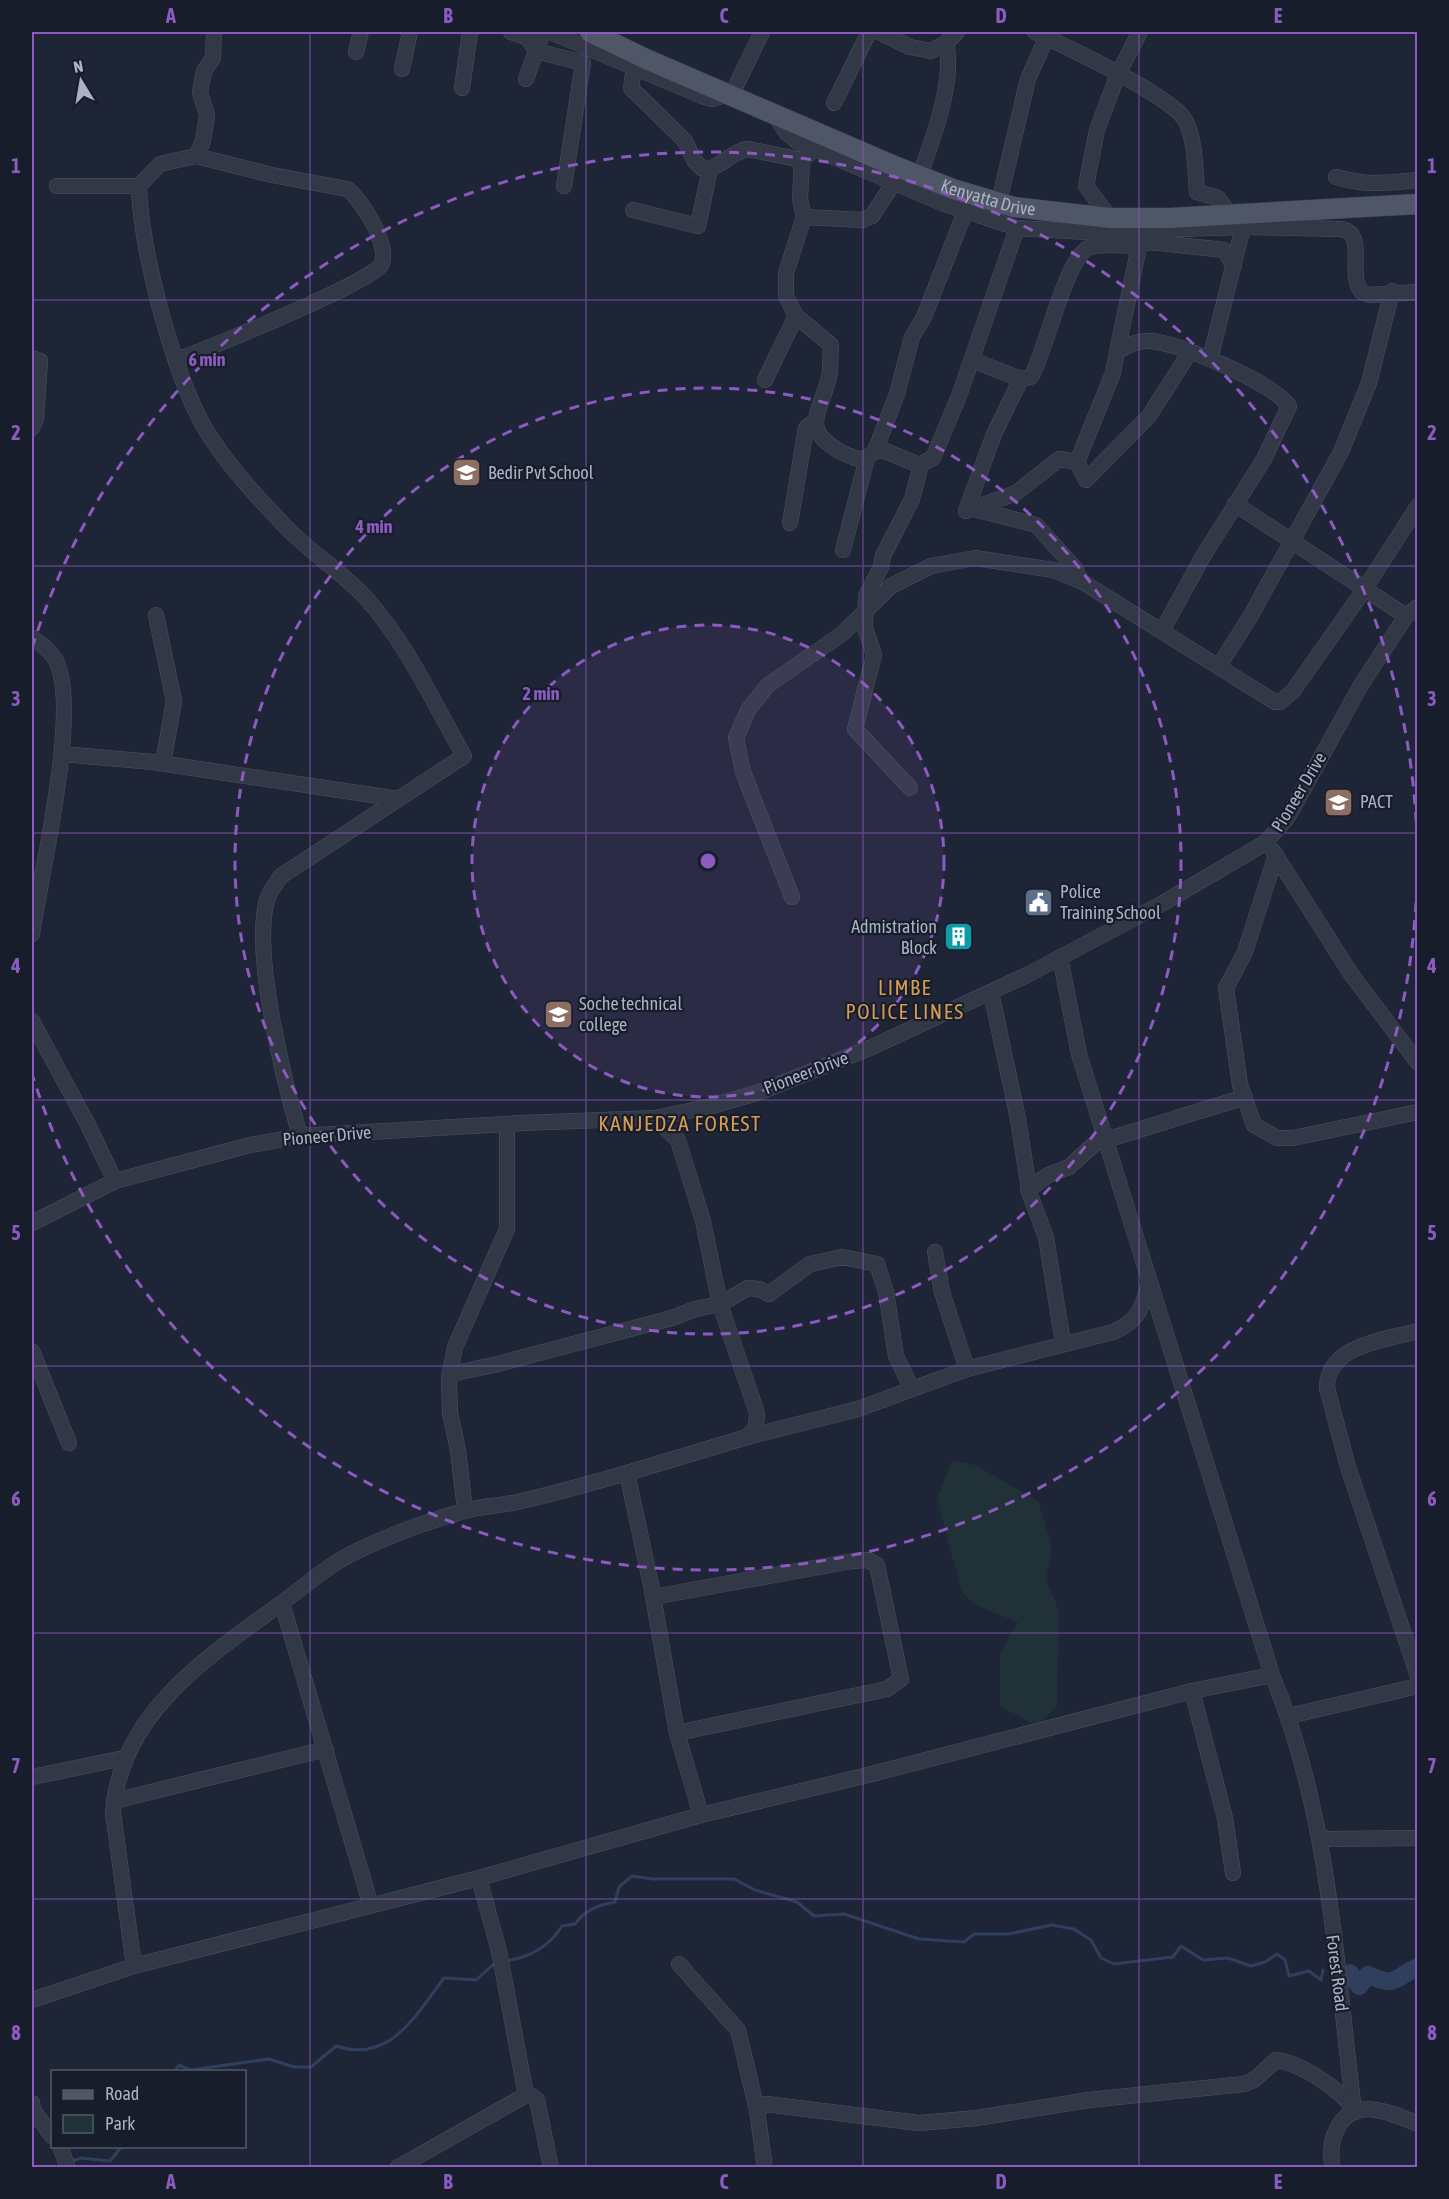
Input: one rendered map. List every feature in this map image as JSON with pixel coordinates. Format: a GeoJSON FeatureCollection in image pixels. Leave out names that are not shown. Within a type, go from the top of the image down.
{"type":"FeatureCollection","features":[{"type":"Feature","properties":{"kind":"main road","name":"Kenyatta Drive"},"geometry":{"type":"LineString","coordinates":[[590,32],[774,113],[819,142],[999,202],[1034,210],[1110,218],[1236,221],[1418,204]]}},
{"type":"Feature","properties":{"kind":"street"},"geometry":{"type":"LineString","coordinates":[[196,156],[203,141],[207,115],[200,92],[204,71],[213,58],[214,32]]}},
{"type":"Feature","properties":{"kind":"street"},"geometry":{"type":"LineString","coordinates":[[356,52],[361,32]]}},
{"type":"Feature","properties":{"kind":"street"},"geometry":{"type":"LineString","coordinates":[[402,69],[410,32]]}},
{"type":"Feature","properties":{"kind":"street"},"geometry":{"type":"LineString","coordinates":[[462,88],[470,32]]}},
{"type":"Feature","properties":{"kind":"street"},"geometry":{"type":"LineString","coordinates":[[511,32],[528,38],[536,51],[583,63],[564,186]]}},
{"type":"Feature","properties":{"kind":"street"},"geometry":{"type":"LineString","coordinates":[[526,79],[543,32]]}},
{"type":"Feature","properties":{"kind":"street"},"geometry":{"type":"LineString","coordinates":[[550,32],[712,99],[730,95],[762,32]]}},
{"type":"Feature","properties":{"kind":"street"},"geometry":{"type":"LineString","coordinates":[[834,103],[869,32]]}},
{"type":"Feature","properties":{"kind":"street"},"geometry":{"type":"LineString","coordinates":[[879,32],[920,51],[931,51],[951,37]]}},
{"type":"Feature","properties":{"kind":"street"},"geometry":{"type":"LineString","coordinates":[[1110,218],[1086,186],[1097,130],[1118,74],[1140,32]]}},
{"type":"Feature","properties":{"kind":"street"},"geometry":{"type":"LineString","coordinates":[[999,202],[1028,79],[1043,33],[1176,109],[1186,121],[1192,143],[1197,192],[1218,198],[1236,221],[1234,266],[1210,359]]}},
{"type":"Feature","properties":{"kind":"street"},"geometry":{"type":"LineString","coordinates":[[920,175],[939,116],[951,37]]}},
{"type":"Feature","properties":{"kind":"street"},"geometry":{"type":"LineString","coordinates":[[634,68],[631,84],[634,93],[685,141],[698,165],[710,169]]}},
{"type":"Feature","properties":{"kind":"street"},"geometry":{"type":"LineString","coordinates":[[1017,228],[972,360],[933,458],[921,465],[913,465],[883,450],[854,458],[831,446],[818,433],[816,420],[829,378],[831,345],[796,316],[786,296],[786,273],[804,218],[800,199],[802,160],[819,142],[893,184],[965,212],[1017,228],[1086,232],[1236,221],[1346,230],[1355,240],[1356,281],[1359,289],[1371,295],[1392,291],[1418,292]]}},
{"type":"Feature","properties":{"kind":"street"},"geometry":{"type":"LineString","coordinates":[[633,210],[698,226],[710,169],[741,150],[748,149],[802,160]]}},
{"type":"Feature","properties":{"kind":"street"},"geometry":{"type":"LineString","coordinates":[[177,360],[305,306],[371,274],[380,266],[384,256],[372,222],[356,194],[347,189],[263,173],[196,156],[160,164],[139,186],[139,205],[149,259],[177,360],[186,390],[210,438],[248,486],[286,527],[365,598],[398,639],[422,675],[464,756],[281,876],[267,898],[263,940],[271,1000],[285,1083],[300,1136]]}},
{"type":"Feature","properties":{"kind":"street"},"geometry":{"type":"LineString","coordinates":[[1336,177],[1359,184],[1376,185],[1418,180]]}},
{"type":"Feature","properties":{"kind":"street"},"geometry":{"type":"LineString","coordinates":[[804,218],[863,220],[872,216],[893,184]]}},
{"type":"Feature","properties":{"kind":"street"},"geometry":{"type":"LineString","coordinates":[[57,186],[139,186]]}},
{"type":"Feature","properties":{"kind":"street"},"geometry":{"type":"LineString","coordinates":[[843,550],[871,455],[897,394],[912,337],[924,317],[965,212]]}},
{"type":"Feature","properties":{"kind":"street"},"geometry":{"type":"LineString","coordinates":[[972,360],[1021,379],[1033,375],[1074,263],[1088,248],[1104,244],[1139,247],[1149,242],[1224,250],[1234,266]]}},
{"type":"Feature","properties":{"kind":"street"},"geometry":{"type":"LineString","coordinates":[[1139,247],[1109,384],[1077,462],[1086,480],[1149,416],[1190,352]]}},
{"type":"Feature","properties":{"kind":"street"},"geometry":{"type":"LineString","coordinates":[[1219,666],[1250,617],[1341,452],[1369,383],[1392,291]]}},
{"type":"Feature","properties":{"kind":"street"},"geometry":{"type":"LineString","coordinates":[[765,380],[796,316]]}},
{"type":"Feature","properties":{"kind":"street"},"geometry":{"type":"LineString","coordinates":[[1117,352],[1135,341],[1151,341],[1190,352],[1240,372],[1289,406],[1264,459],[1202,558],[1162,631]]}},
{"type":"Feature","properties":{"kind":"street"},"geometry":{"type":"LineString","coordinates":[[32,358],[40,361],[36,419],[32,428]]}},
{"type":"Feature","properties":{"kind":"street"},"geometry":{"type":"LineString","coordinates":[[1021,379],[994,434],[966,511],[1016,493],[1059,459],[1077,462]]}},
{"type":"Feature","properties":{"kind":"street"},"geometry":{"type":"LineString","coordinates":[[790,523],[806,428],[816,420]]}},
{"type":"Feature","properties":{"kind":"street"},"geometry":{"type":"LineString","coordinates":[[910,788],[855,729],[874,655],[865,627],[866,596],[912,499],[921,465]]}},
{"type":"Feature","properties":{"kind":"street"},"geometry":{"type":"LineString","coordinates":[[1235,504],[1364,590],[1412,611]]}},
{"type":"Feature","properties":{"kind":"street"},"geometry":{"type":"LineString","coordinates":[[792,897],[743,772],[736,738],[748,710],[768,685],[842,634],[891,585],[931,566],[975,558],[1054,570],[1081,581],[1275,702],[1284,700],[1364,590],[1418,506]]}},
{"type":"Feature","properties":{"kind":"street"},"geometry":{"type":"LineString","coordinates":[[974,509],[1036,525],[1075,568],[1081,581]]}},
{"type":"Feature","properties":{"kind":"street","name":"Pioneer Drive"},"geometry":{"type":"LineString","coordinates":[[32,1223],[115,1181],[250,1145],[300,1136],[655,1118],[712,1106],[760,1092],[873,1047],[1060,957],[1163,903],[1265,843],[1288,817],[1361,685],[1412,611]]}},
{"type":"Feature","properties":{"kind":"street"},"geometry":{"type":"LineString","coordinates":[[156,615],[174,701],[163,763]]}},
{"type":"Feature","properties":{"kind":"street"},"geometry":{"type":"LineString","coordinates":[[32,638],[47,648],[57,661],[63,716],[62,754],[37,875],[32,934]]}},
{"type":"Feature","properties":{"kind":"street"},"geometry":{"type":"LineString","coordinates":[[62,754],[163,763],[398,799]]}},
{"type":"Feature","properties":{"kind":"street"},"geometry":{"type":"LineString","coordinates":[[1265,843],[1276,855],[1351,974],[1418,1063]]}},
{"type":"Feature","properties":{"kind":"street"},"geometry":{"type":"LineString","coordinates":[[1276,855],[1245,952],[1226,988],[1240,1085],[1254,1125],[1277,1138],[1293,1138],[1418,1112]]}},
{"type":"Feature","properties":{"kind":"street","name":"Forest Road"},"geometry":{"type":"LineString","coordinates":[[1060,957],[1079,1054],[1272,1675],[1289,1716],[1319,1835],[1354,2111]]}},
{"type":"Feature","properties":{"kind":"street"},"geometry":{"type":"LineString","coordinates":[[991,992],[1018,1119],[1028,1190],[1046,1237],[1063,1343]]}},
{"type":"Feature","properties":{"kind":"street"},"geometry":{"type":"LineString","coordinates":[[32,1021],[87,1123],[115,1181]]}},
{"type":"Feature","properties":{"kind":"street"},"geometry":{"type":"LineString","coordinates":[[1028,1190],[1048,1175],[1069,1167],[1100,1139],[1106,1140],[1245,1097]]}},
{"type":"Feature","properties":{"kind":"street"},"geometry":{"type":"LineString","coordinates":[[655,1118],[678,1140],[704,1221],[720,1304],[757,1413],[756,1427],[747,1437]]}},
{"type":"Feature","properties":{"kind":"street"},"geometry":{"type":"LineString","coordinates":[[465,1510],[458,1450],[451,1420],[449,1378],[455,1347],[507,1229],[507,1124]]}},
{"type":"Feature","properties":{"kind":"street"},"geometry":{"type":"LineString","coordinates":[[935,1252],[942,1292],[967,1369]]}},
{"type":"Feature","properties":{"kind":"street"},"geometry":{"type":"LineString","coordinates":[[449,1378],[455,1373],[494,1365],[720,1304],[748,1288],[772,1293],[810,1264],[842,1257],[874,1262],[886,1292],[896,1356],[912,1389]]}},
{"type":"Feature","properties":{"kind":"street"},"geometry":{"type":"LineString","coordinates":[[134,1966],[113,1814],[124,1758],[138,1732],[159,1703],[180,1681],[358,1550],[465,1510],[516,1502],[627,1473],[747,1437],[858,1409],[967,1369],[1125,1327],[1137,1317],[1149,1282]]}},
{"type":"Feature","properties":{"kind":"street"},"geometry":{"type":"LineString","coordinates":[[1418,1331],[1346,1353],[1334,1364],[1327,1376],[1327,1388],[1348,1467],[1418,1676]]}},
{"type":"Feature","properties":{"kind":"street"},"geometry":{"type":"LineString","coordinates":[[32,1351],[69,1443]]}},
{"type":"Feature","properties":{"kind":"street"},"geometry":{"type":"LineString","coordinates":[[627,1473],[653,1597],[677,1733],[701,1815]]}},
{"type":"Feature","properties":{"kind":"street"},"geometry":{"type":"LineString","coordinates":[[653,1597],[868,1560],[877,1565],[901,1679],[888,1689],[677,1733]]}},
{"type":"Feature","properties":{"kind":"street"},"geometry":{"type":"LineString","coordinates":[[282,1604],[371,1906]]}},
{"type":"Feature","properties":{"kind":"street"},"geometry":{"type":"LineString","coordinates":[[32,2000],[134,1966],[479,1878],[701,1815],[879,1772],[1192,1691],[1272,1675]]}},
{"type":"Feature","properties":{"kind":"street"},"geometry":{"type":"LineString","coordinates":[[1289,1716],[1418,1686]]}},
{"type":"Feature","properties":{"kind":"street"},"geometry":{"type":"LineString","coordinates":[[1192,1691],[1225,1818],[1233,1873]]}},
{"type":"Feature","properties":{"kind":"street"},"geometry":{"type":"LineString","coordinates":[[114,1802],[326,1749]]}},
{"type":"Feature","properties":{"kind":"street"},"geometry":{"type":"LineString","coordinates":[[32,1777],[124,1758]]}},
{"type":"Feature","properties":{"kind":"street"},"geometry":{"type":"LineString","coordinates":[[1319,1835],[1326,1839],[1418,1838]]}},
{"type":"Feature","properties":{"kind":"street"},"geometry":{"type":"LineString","coordinates":[[479,1878],[499,1951],[526,2095]]}},
{"type":"Feature","properties":{"kind":"street"},"geometry":{"type":"LineString","coordinates":[[679,1964],[738,2030],[757,2110],[765,2168]]}},
{"type":"Feature","properties":{"kind":"street"},"geometry":{"type":"LineString","coordinates":[[757,2110],[766,2104],[778,2104],[919,2123],[977,2118],[1089,2100],[1244,2084],[1254,2080],[1276,2060],[1320,2079],[1338,2091],[1354,2111]]}},
{"type":"Feature","properties":{"kind":"street"},"geometry":{"type":"LineString","coordinates":[[397,2168],[526,2095],[537,2100],[551,2168]]}},
{"type":"Feature","properties":{"kind":"street"},"geometry":{"type":"LineString","coordinates":[[32,2103],[33,2110],[51,2135]]}},
{"type":"Feature","properties":{"kind":"street"},"geometry":{"type":"LineString","coordinates":[[1333,2168],[1332,2141],[1344,2116],[1354,2111],[1372,2109],[1392,2113],[1418,2124]]}},
{"type":"Feature","properties":{"kind":"street"},"geometry":{"type":"LineString","coordinates":[[61,2148],[68,2168]]}},
{"type":"Feature","properties":{"kind":"green space"},"geometry":{"type":"Polygon","coordinates":[[[952,1461],[975,1465],[1038,1501],[1052,1547],[1046,1579],[1059,1611],[1057,1707],[1036,1725],[1000,1706],[1000,1653],[1018,1622],[978,1606],[962,1593],[937,1499],[952,1461]]]}},
{"type":"Feature","properties":{"kind":"waterway"},"geometry":{"type":"LineString","coordinates":[[504,1961],[538,1950],[545,1946],[562,1926],[575,1924],[592,1909],[615,1902],[619,1887],[632,1876],[653,1879],[734,1879],[755,1890],[797,1902],[814,1916],[844,1914],[919,1939],[964,1942],[974,1934],[1008,1934],[1052,1925],[1074,1929],[1091,1940],[1101,1958],[1114,1964],[1173,1957],[1181,1946],[1203,1960],[1228,1958],[1251,1966],[1265,1962],[1277,1954],[1285,1960],[1289,1976],[1309,1971],[1321,1980],[1323,1970]]}},
{"type":"Feature","properties":{"kind":"waterway"},"geometry":{"type":"LineString","coordinates":[[191,2070],[269,2059],[294,2067],[311,2067],[336,2046],[355,2050],[372,2048],[400,2033],[412,2021],[444,1978],[476,1980],[495,1963]]}},
{"type":"Feature","properties":{"kind":"waterway"},"geometry":{"type":"LineString","coordinates":[[1350,1973],[1359,1986],[1368,1975],[1390,1981],[1418,1967]]}},
{"type":"Feature","properties":{"kind":"waterway"},"geometry":{"type":"LineString","coordinates":[[175,2070],[179,2065],[191,2070]]}},
{"type":"Feature","properties":{"kind":"waterway"},"geometry":{"type":"LineString","coordinates":[[72,2161],[81,2158],[110,2161],[120,2148]]}},
{"type":"Feature","properties":{"kind":"place","name":"Bedir Pvt School"},"geometry":{"type":"Point","coordinates":[467,473]}},
{"type":"Feature","properties":{"kind":"place","name":"PACT"},"geometry":{"type":"Point","coordinates":[1339,802]}},
{"type":"Feature","properties":{"kind":"place","name":"Police Training School"},"geometry":{"type":"Point","coordinates":[1039,902]}},
{"type":"Feature","properties":{"kind":"place","name":"Admistration Block"},"geometry":{"type":"Point","coordinates":[958,937]}},
{"type":"Feature","properties":{"kind":"place","name":"Soche technical college"},"geometry":{"type":"Point","coordinates":[558,1014]}},
{"type":"Feature","properties":{"kind":"district","name":"LIMBE POLICE LINES"},"geometry":{"type":"Point","coordinates":[905,1000]}},
{"type":"Feature","properties":{"kind":"district","name":"KANJEDZA FOREST"},"geometry":{"type":"Point","coordinates":[680,1124]}}]}
